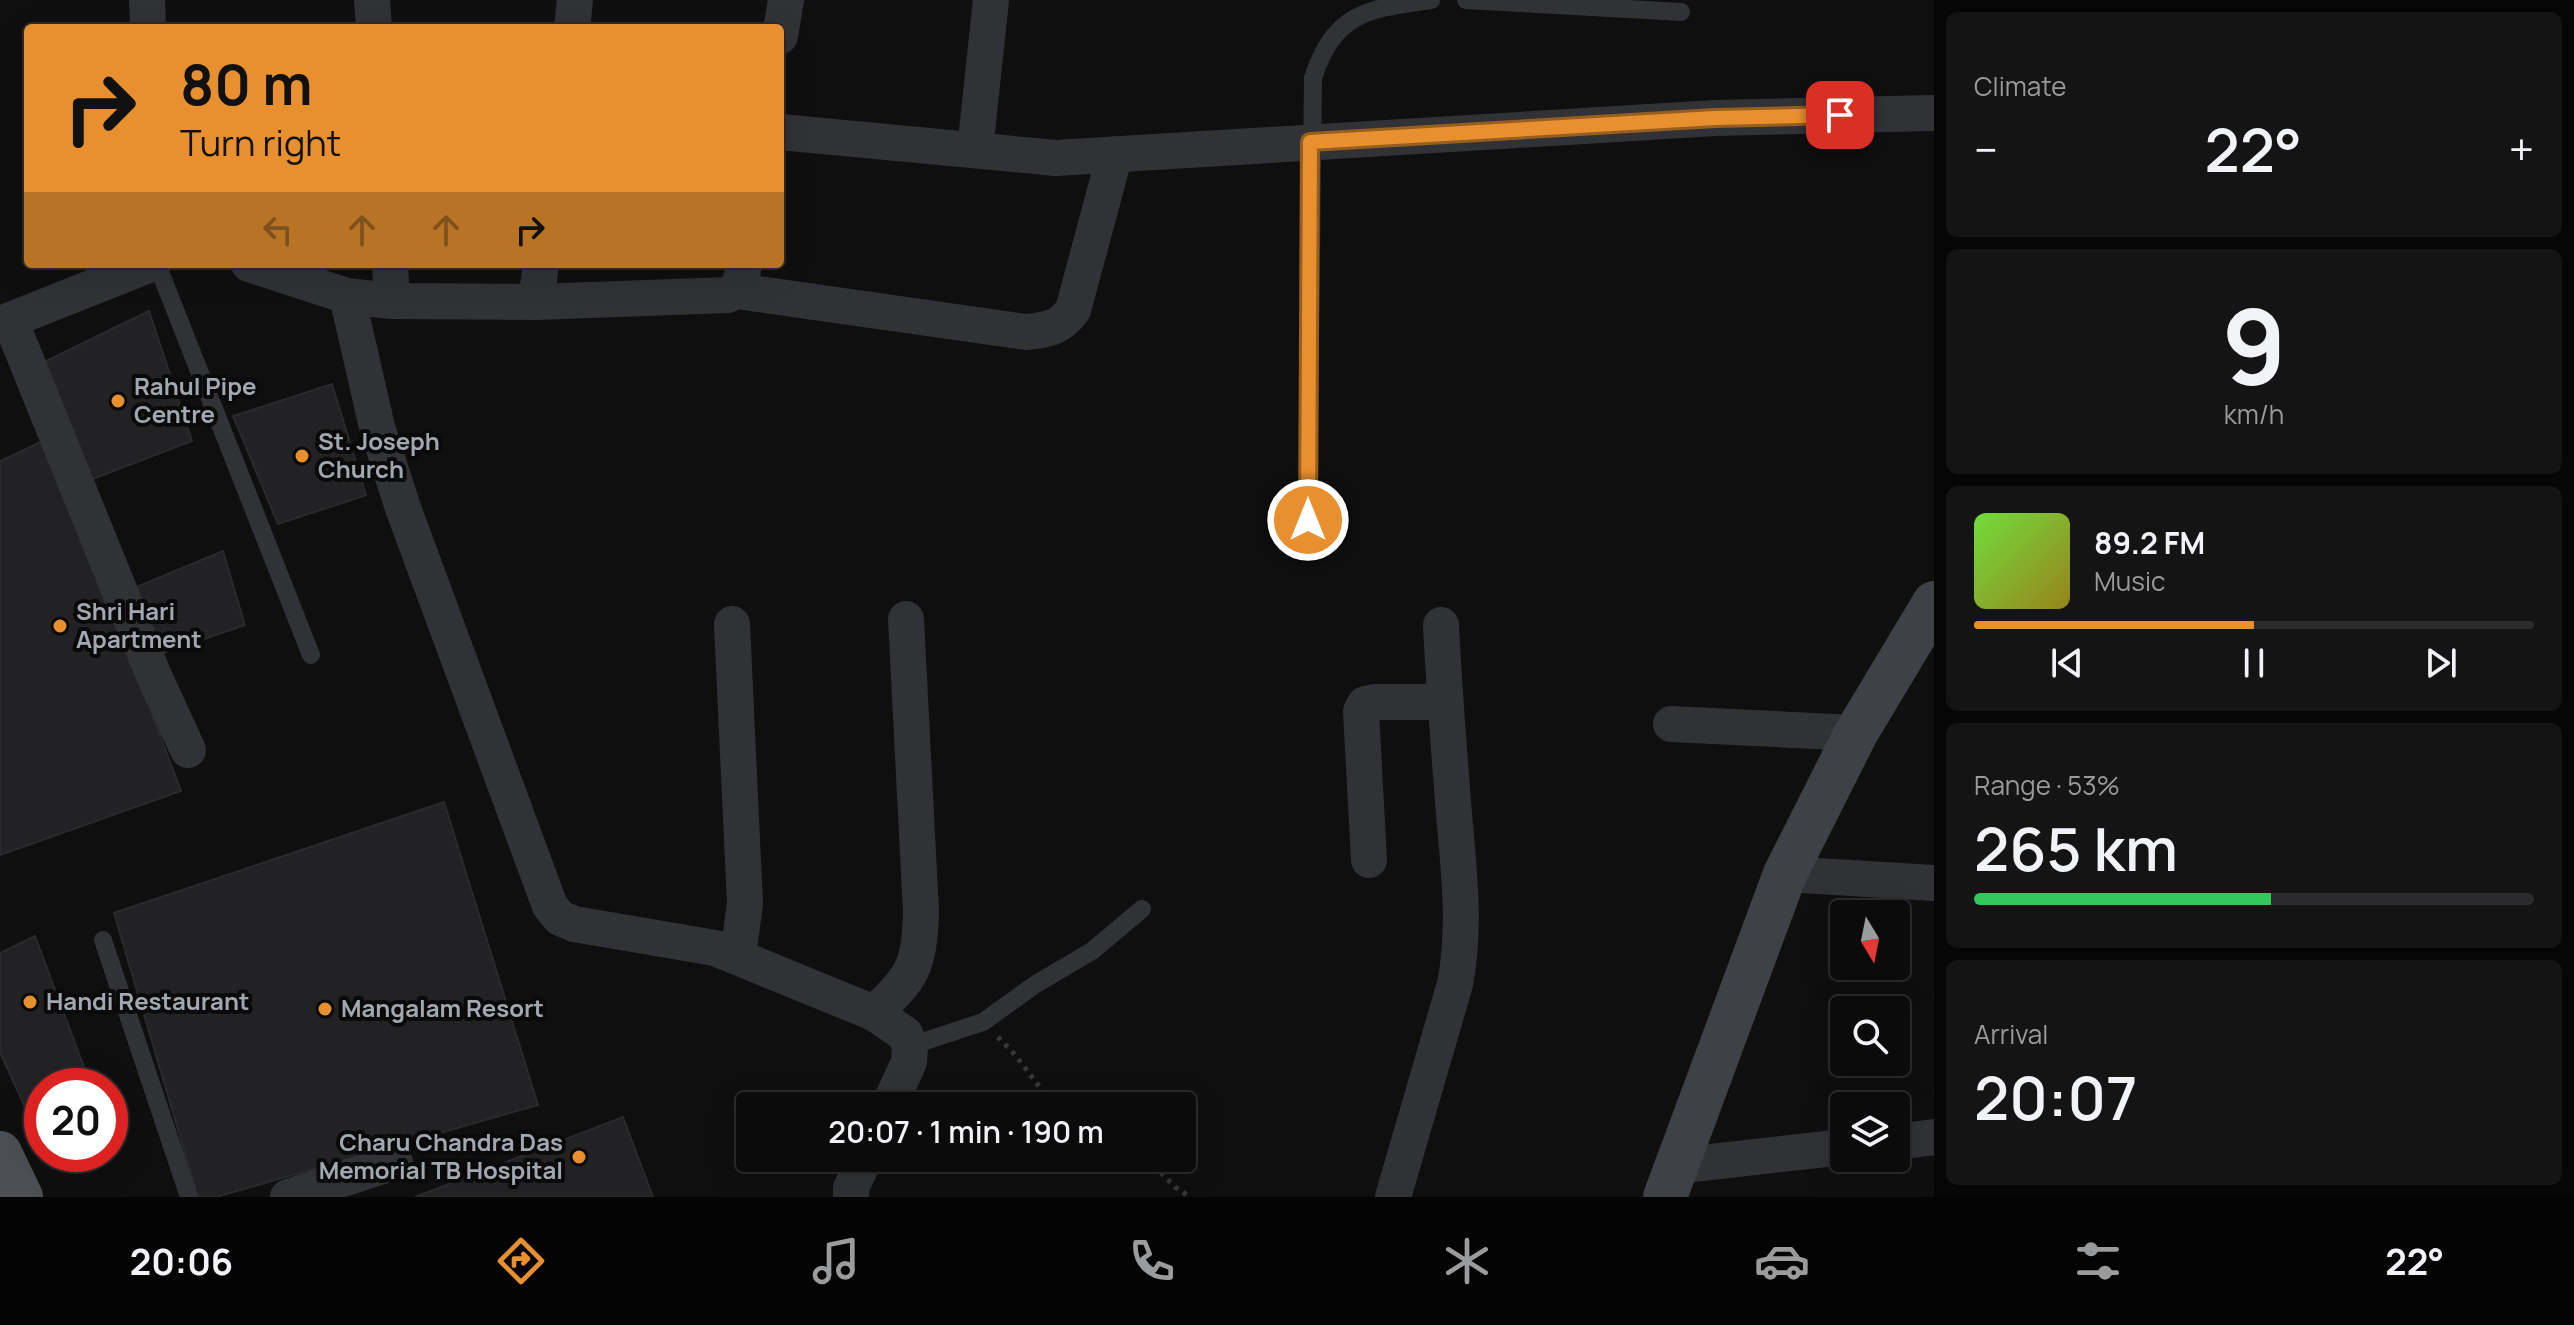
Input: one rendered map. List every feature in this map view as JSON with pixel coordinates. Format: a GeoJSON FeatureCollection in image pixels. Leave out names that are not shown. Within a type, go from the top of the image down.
{"type":"FeatureCollection","features":[{"type":"Feature","properties":{"kind":"main road"},"geometry":{"type":"LineString","coordinates":[[0,1153],[21,1197]]}},
{"type":"Feature","properties":{"kind":"street"},"geometry":{"type":"LineString","coordinates":[[147,0],[148,24]]}},
{"type":"Feature","properties":{"kind":"street"},"geometry":{"type":"LineString","coordinates":[[372,0],[374,24]]}},
{"type":"Feature","properties":{"kind":"street"},"geometry":{"type":"LineString","coordinates":[[572,24],[575,0]]}},
{"type":"Feature","properties":{"kind":"street"},"geometry":{"type":"LineString","coordinates":[[782,24],[786,0]]}},
{"type":"Feature","properties":{"kind":"street"},"geometry":{"type":"LineString","coordinates":[[975,150],[991,0]]}},
{"type":"Feature","properties":{"kind":"street"},"geometry":{"type":"LineString","coordinates":[[784,132],[1056,158],[1715,118],[1934,113]]}},
{"type":"Feature","properties":{"kind":"street"},"geometry":{"type":"LineString","coordinates":[[261,268],[347,296],[392,301],[536,302],[728,295],[740,277],[1026,332],[1050,329],[1064,323],[1073,310],[1115,154]]}},
{"type":"Feature","properties":{"kind":"street"},"geometry":{"type":"LineString","coordinates":[[144,268],[5,322],[188,750]]}},
{"type":"Feature","properties":{"kind":"street"},"geometry":{"type":"LineString","coordinates":[[390,268],[392,301]]}},
{"type":"Feature","properties":{"kind":"street"},"geometry":{"type":"LineString","coordinates":[[536,302],[540,268]]}},
{"type":"Feature","properties":{"kind":"street"},"geometry":{"type":"LineString","coordinates":[[347,296],[377,427],[403,508],[550,906],[560,918],[574,924],[715,948],[738,955],[789,980],[874,1013],[905,1034],[910,1046],[909,1062],[895,1092]]}},
{"type":"Feature","properties":{"kind":"street"},"geometry":{"type":"LineString","coordinates":[[1670,1181],[1785,874],[1856,733],[1934,603]]}},
{"type":"Feature","properties":{"kind":"street"},"geometry":{"type":"LineString","coordinates":[[874,1013],[901,988],[913,971],[919,945],[921,912],[906,619]]}},
{"type":"Feature","properties":{"kind":"street"},"geometry":{"type":"LineString","coordinates":[[732,624],[745,904],[738,955]]}},
{"type":"Feature","properties":{"kind":"street"},"geometry":{"type":"LineString","coordinates":[[1393,1197],[1455,984],[1461,950],[1462,912],[1441,625]]}},
{"type":"Feature","properties":{"kind":"street"},"geometry":{"type":"LineString","coordinates":[[1369,860],[1361,711],[1365,704],[1374,702],[1445,702]]}},
{"type":"Feature","properties":{"kind":"street"},"geometry":{"type":"LineString","coordinates":[[1671,724],[1856,733]]}},
{"type":"Feature","properties":{"kind":"street"},"geometry":{"type":"LineString","coordinates":[[1785,874],[1934,883]]}},
{"type":"Feature","properties":{"kind":"street"},"geometry":{"type":"LineString","coordinates":[[1910,1140],[1934,1137]]}},
{"type":"Feature","properties":{"kind":"street"},"geometry":{"type":"LineString","coordinates":[[1670,1181],[1830,1150]]}},
{"type":"Feature","properties":{"kind":"street"},"geometry":{"type":"LineString","coordinates":[[288,1197],[395,1162]]}},
{"type":"Feature","properties":{"kind":"street"},"geometry":{"type":"LineString","coordinates":[[848,1197],[858,1172]]}},
{"type":"Feature","properties":{"kind":"lane"},"geometry":{"type":"LineString","coordinates":[[1308,520],[1313,78],[1320,57],[1354,16],[1386,6],[1431,0]]}},
{"type":"Feature","properties":{"kind":"lane"},"geometry":{"type":"LineString","coordinates":[[1466,0],[1681,12]]}},
{"type":"Feature","properties":{"kind":"lane"},"geometry":{"type":"LineString","coordinates":[[156,268],[311,655]]}},
{"type":"Feature","properties":{"kind":"lane"},"geometry":{"type":"LineString","coordinates":[[910,1046],[983,1022],[1036,984],[1092,951],[1142,909]]}},
{"type":"Feature","properties":{"kind":"lane"},"geometry":{"type":"LineString","coordinates":[[103,940],[189,1197]]}},
{"type":"Feature","properties":{"kind":"path"},"geometry":{"type":"LineString","coordinates":[[983,1022],[1016,1056],[1043,1092]]}},
{"type":"Feature","properties":{"kind":"path"},"geometry":{"type":"LineString","coordinates":[[1161,1172],[1190,1197]]}},
{"type":"Feature","properties":{"kind":"building","name":"Rahul Pipe Centre"},"geometry":{"type":"Polygon","coordinates":[[[149,311],[192,441],[85,482],[44,362],[149,311]]]}},
{"type":"Feature","properties":{"kind":"building","name":"St. Joseph Church"},"geometry":{"type":"Polygon","coordinates":[[[332,384],[366,495],[278,524],[233,416],[332,384]]]}},
{"type":"Feature","properties":{"kind":"building","name":"Shri Hari Apartment"},"geometry":{"type":"Polygon","coordinates":[[[49,438],[181,791],[0,855],[0,461],[49,438]]]}},
{"type":"Feature","properties":{"kind":"building"},"geometry":{"type":"Polygon","coordinates":[[[223,551],[245,625],[160,654],[134,588],[223,551]]]}},
{"type":"Feature","properties":{"kind":"building","name":"Mangalam Resort"},"geometry":{"type":"Polygon","coordinates":[[[444,802],[538,1105],[216,1197],[198,1197],[114,913],[444,802]]]}},
{"type":"Feature","properties":{"kind":"building","name":"Handi Restaurant"},"geometry":{"type":"Polygon","coordinates":[[[35,936],[84,1068],[24,1068],[24,1105],[0,1052],[0,953],[35,936]]]}},
{"type":"Feature","properties":{"kind":"building","name":"Charu Chandra Das Memorial TB Hospital"},"geometry":{"type":"Polygon","coordinates":[[[623,1117],[653,1197],[415,1197],[623,1117]]]}},
{"type":"Feature","properties":{"kind":"place","name":"Rahul Pipe Centre"},"geometry":{"type":"Point","coordinates":[118,401]}},
{"type":"Feature","properties":{"kind":"place","name":"St. Joseph Church"},"geometry":{"type":"Point","coordinates":[302,456]}},
{"type":"Feature","properties":{"kind":"place","name":"Shri Hari Apartment"},"geometry":{"type":"Point","coordinates":[60,626]}},
{"type":"Feature","properties":{"kind":"place","name":"Handi Restaurant"},"geometry":{"type":"Point","coordinates":[30,1002]}},
{"type":"Feature","properties":{"kind":"place","name":"Mangalam Resort"},"geometry":{"type":"Point","coordinates":[325,1009]}},
{"type":"Feature","properties":{"kind":"place","name":"Charu Chandra Das Memorial TB Hospital"},"geometry":{"type":"Point","coordinates":[579,1157]}},
{"type":"Feature","properties":{"kind":"route"},"geometry":{"type":"LineString","coordinates":[[1308,520],[1310,142],[1715,118],[1840,115]]}}]}
